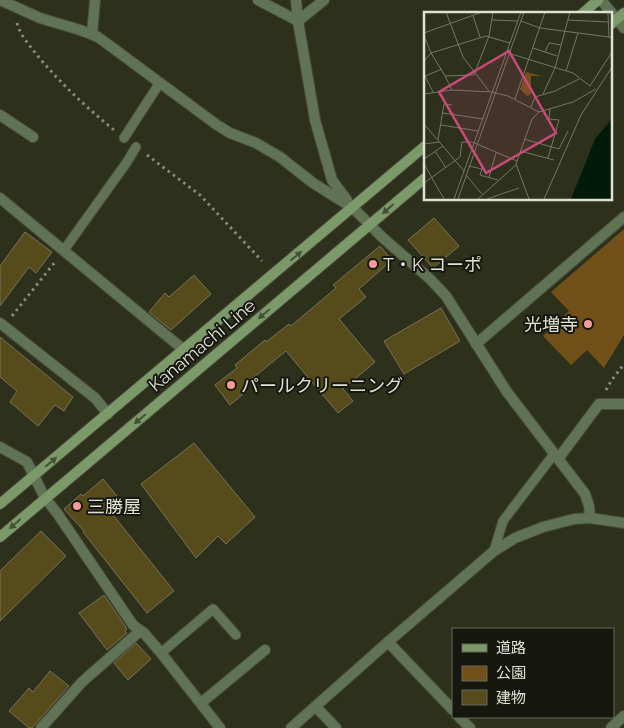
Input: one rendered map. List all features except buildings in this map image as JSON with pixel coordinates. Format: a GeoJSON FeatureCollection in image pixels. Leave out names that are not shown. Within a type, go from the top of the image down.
{"type":"FeatureCollection","features":[{"type":"Feature","properties":{"kind":"main road"},"geometry":{"type":"LineString","coordinates":[[584,12],[599,0]]}},
{"type":"Feature","properties":{"kind":"main road","name":"Kanamachi Line"},"geometry":{"type":"LineString","coordinates":[[0,504],[424,147]]}},
{"type":"Feature","properties":{"kind":"main road","name":"Kanamachi Line"},"geometry":{"type":"LineString","coordinates":[[0,537],[424,179]]}},
{"type":"Feature","properties":{"kind":"street"},"geometry":{"type":"LineString","coordinates":[[0,0],[40,18],[92,34],[217,126],[230,134],[256,143],[280,157],[313,182],[353,208]]}},
{"type":"Feature","properties":{"kind":"street"},"geometry":{"type":"LineString","coordinates":[[92,34],[94,0]]}},
{"type":"Feature","properties":{"kind":"street"},"geometry":{"type":"LineString","coordinates":[[258,0],[298,21]]}},
{"type":"Feature","properties":{"kind":"street"},"geometry":{"type":"LineString","coordinates":[[296,0],[315,120],[332,180],[353,208],[446,296],[507,392],[585,494],[590,518]]}},
{"type":"Feature","properties":{"kind":"street"},"geometry":{"type":"LineString","coordinates":[[298,21],[324,0]]}},
{"type":"Feature","properties":{"kind":"street"},"geometry":{"type":"LineString","coordinates":[[599,0],[610,12]]}},
{"type":"Feature","properties":{"kind":"street"},"geometry":{"type":"LineString","coordinates":[[0,115],[34,138]]}},
{"type":"Feature","properties":{"kind":"street"},"geometry":{"type":"LineString","coordinates":[[0,198],[184,350]]}},
{"type":"Feature","properties":{"kind":"street"},"geometry":{"type":"LineString","coordinates":[[476,344],[624,218]]}},
{"type":"Feature","properties":{"kind":"street"},"geometry":{"type":"LineString","coordinates":[[2,324],[95,398],[108,414]]}},
{"type":"Feature","properties":{"kind":"street"},"geometry":{"type":"LineString","coordinates":[[556,457],[599,404],[624,404]]}},
{"type":"Feature","properties":{"kind":"street"},"geometry":{"type":"LineString","coordinates":[[0,447],[27,462],[45,498],[134,626],[144,633],[161,653],[220,728]]}},
{"type":"Feature","properties":{"kind":"street"},"geometry":{"type":"LineString","coordinates":[[291,728],[494,551],[515,538],[543,527],[574,519],[590,518],[624,522]]}},
{"type":"Feature","properties":{"kind":"street"},"geometry":{"type":"LineString","coordinates":[[41,728],[82,682],[140,631]]}},
{"type":"Feature","properties":{"kind":"street"},"geometry":{"type":"LineString","coordinates":[[388,642],[452,709]]}},
{"type":"Feature","properties":{"kind":"street"},"geometry":{"type":"LineString","coordinates":[[201,703],[265,650]]}},
{"type":"Feature","properties":{"kind":"street"},"geometry":{"type":"LineString","coordinates":[[316,707],[336,728]]}},
{"type":"Feature","properties":{"kind":"street"},"geometry":{"type":"LineString","coordinates":[[611,728],[624,716]]}},
{"type":"Feature","properties":{"kind":"street"},"geometry":{"type":"LineString","coordinates":[[460,718],[470,728]]}},
{"type":"Feature","properties":{"kind":"lane"},"geometry":{"type":"LineString","coordinates":[[124,138],[159,84]]}},
{"type":"Feature","properties":{"kind":"lane"},"geometry":{"type":"LineString","coordinates":[[64,250],[128,162],[136,147]]}},
{"type":"Feature","properties":{"kind":"lane"},"geometry":{"type":"LineString","coordinates":[[494,551],[503,521],[556,457]]}},
{"type":"Feature","properties":{"kind":"lane"},"geometry":{"type":"LineString","coordinates":[[161,653],[213,609],[236,635]]}},
{"type":"Feature","properties":{"kind":"path"},"geometry":{"type":"LineString","coordinates":[[2,324],[64,250]]}},
{"type":"Feature","properties":{"kind":"path"},"geometry":{"type":"LineString","coordinates":[[599,404],[611,381],[624,364]]}},
{"type":"Feature","properties":{"kind":"green space","name":"光増寺"},"geometry":{"type":"Polygon","coordinates":[[[624,229],[624,335],[604,368],[587,350],[571,365],[543,336],[569,311],[551,292],[624,229]]]}},
{"type":"Feature","properties":{"kind":"place","name":"T・K コーポ"},"geometry":{"type":"Point","coordinates":[373,264]}},
{"type":"Feature","properties":{"kind":"place","name":"光増寺"},"geometry":{"type":"Point","coordinates":[588,324]}},
{"type":"Feature","properties":{"kind":"place","name":"パールクリーニング"},"geometry":{"type":"Point","coordinates":[231,385]}},
{"type":"Feature","properties":{"kind":"place","name":"三勝屋"},"geometry":{"type":"Point","coordinates":[77,506]}}]}
